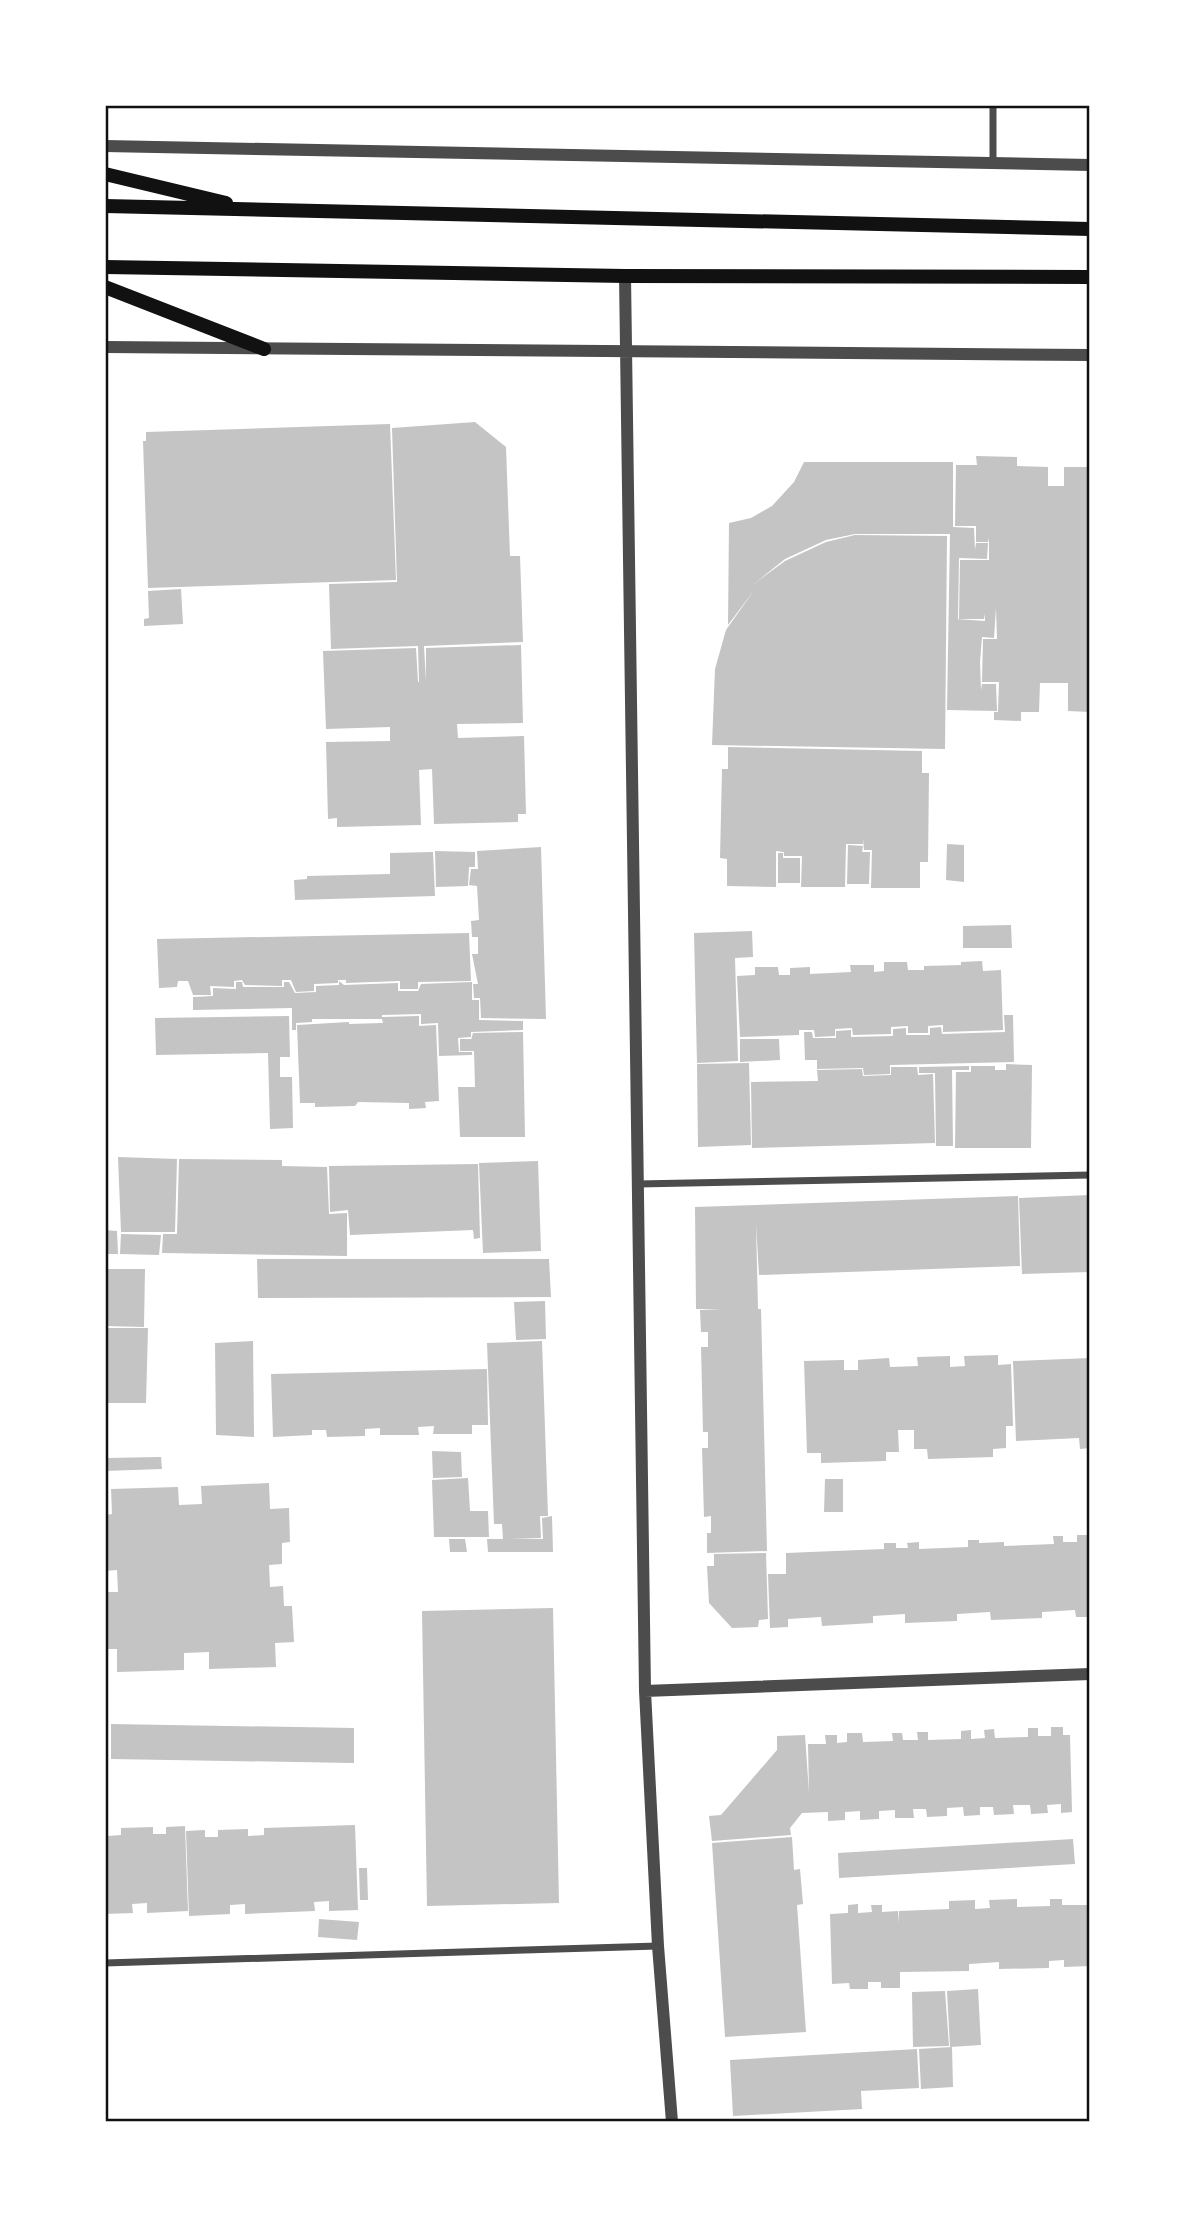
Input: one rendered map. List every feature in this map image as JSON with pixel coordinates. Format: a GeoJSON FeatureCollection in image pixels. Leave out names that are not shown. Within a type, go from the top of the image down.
{"type":"FeatureCollection","features":[{"type":"Feature","properties":{"kind":"main road"},"geometry":{"type":"LineString","coordinates":[[105,174],[251,210]]}},
{"type":"Feature","properties":{"kind":"main road"},"geometry":{"type":"LineString","coordinates":[[105,206],[1090,229]]}},
{"type":"Feature","properties":{"kind":"main road"},"geometry":{"type":"LineString","coordinates":[[105,267],[625,276],[1090,276]]}},
{"type":"Feature","properties":{"kind":"main road"},"geometry":{"type":"LineString","coordinates":[[105,287],[264,349]]}},
{"type":"Feature","properties":{"kind":"street"},"geometry":{"type":"LineString","coordinates":[[993,105],[993,163]]}},
{"type":"Feature","properties":{"kind":"street"},"geometry":{"type":"LineString","coordinates":[[105,146],[1090,164]]}},
{"type":"Feature","properties":{"kind":"street"},"geometry":{"type":"LineString","coordinates":[[625,276],[645,1691],[658,1946],[672,2122]]}},
{"type":"Feature","properties":{"kind":"street"},"geometry":{"type":"LineString","coordinates":[[105,347],[1090,355]]}},
{"type":"Feature","properties":{"kind":"street"},"geometry":{"type":"LineString","coordinates":[[638,1184],[1090,1175]]}},
{"type":"Feature","properties":{"kind":"street"},"geometry":{"type":"LineString","coordinates":[[645,1691],[1090,1674]]}},
{"type":"Feature","properties":{"kind":"street"},"geometry":{"type":"LineString","coordinates":[[105,1964],[658,1946]]}},
{"type":"Feature","properties":{"kind":"building"},"geometry":{"type":"Polygon","coordinates":[[[475,422],[506,447],[510,556],[520,556],[523,642],[424,646],[426,681],[426,648],[521,645],[523,723],[457,724],[458,738],[524,736],[526,814],[518,814],[518,822],[434,824],[432,769],[419,770],[421,825],[337,827],[337,818],[328,819],[326,742],[390,741],[390,727],[326,729],[323,651],[416,648],[419,682],[418,646],[331,649],[329,584],[397,582],[392,428],[475,422]]]}},
{"type":"Feature","properties":{"kind":"building"},"geometry":{"type":"Polygon","coordinates":[[[390,424],[396,580],[148,588],[143,441],[146,441],[146,432],[390,424]]]}},
{"type":"Feature","properties":{"kind":"building"},"geometry":{"type":"Polygon","coordinates":[[[976,456],[1017,457],[1017,466],[1048,467],[1048,486],[1064,486],[1064,467],[1090,467],[1090,712],[1068,711],[1068,683],[1040,683],[1039,712],[1021,712],[1021,721],[994,720],[994,712],[998,712],[999,682],[982,682],[983,639],[997,639],[996,608],[994,638],[982,637],[980,662],[981,690],[982,684],[996,684],[997,711],[947,710],[950,534],[855,534],[826,540],[785,559],[754,584],[785,561],[826,542],[855,535],[947,536],[945,749],[712,745],[715,669],[726,630],[755,589],[728,625],[729,523],[751,518],[772,506],[794,482],[804,462],[953,462],[953,527],[974,528],[975,550],[976,543],[988,543],[987,559],[959,558],[956,619],[985,621],[985,614],[984,619],[959,619],[960,560],[989,560],[989,538],[988,542],[976,542],[976,526],[955,526],[956,465],[977,465],[976,456]]]}},
{"type":"Feature","properties":{"kind":"building"},"geometry":{"type":"Polygon","coordinates":[[[181,589],[183,624],[144,626],[144,619],[149,618],[148,591],[181,589]]]}},
{"type":"Feature","properties":{"kind":"building"},"geometry":{"type":"Polygon","coordinates":[[[728,747],[922,751],[922,773],[929,773],[928,862],[920,862],[920,888],[871,888],[872,850],[864,850],[863,838],[863,844],[846,844],[845,887],[801,887],[802,856],[784,856],[784,852],[776,851],[776,887],[727,886],[727,859],[720,858],[722,769],[728,769],[728,747]]]}},
{"type":"Feature","properties":{"kind":"building"},"geometry":{"type":"Polygon","coordinates":[[[947,844],[964,845],[964,882],[946,880],[947,844]]]}},
{"type":"Feature","properties":{"kind":"building"},"geometry":{"type":"Polygon","coordinates":[[[848,845],[863,846],[862,852],[870,852],[869,884],[847,884],[848,845]]]}},
{"type":"Feature","properties":{"kind":"building"},"geometry":{"type":"Polygon","coordinates":[[[541,847],[546,1019],[481,1018],[480,998],[474,998],[473,984],[478,984],[472,954],[478,954],[478,937],[472,937],[471,921],[479,920],[477,886],[469,885],[471,869],[478,869],[477,851],[541,847]]]}},
{"type":"Feature","properties":{"kind":"building"},"geometry":{"type":"Polygon","coordinates":[[[435,851],[475,852],[475,867],[469,867],[468,886],[436,887],[435,851]]]}},
{"type":"Feature","properties":{"kind":"building"},"geometry":{"type":"Polygon","coordinates":[[[433,852],[435,896],[295,900],[294,880],[307,879],[307,876],[390,874],[390,853],[433,852]]]}},
{"type":"Feature","properties":{"kind":"building"},"geometry":{"type":"Polygon","coordinates":[[[778,853],[783,853],[783,858],[800,858],[800,883],[778,883],[778,853]]]}},
{"type":"Feature","properties":{"kind":"building"},"geometry":{"type":"Polygon","coordinates":[[[1011,925],[1012,948],[963,948],[963,926],[1011,925]]]}},
{"type":"Feature","properties":{"kind":"building"},"geometry":{"type":"Polygon","coordinates":[[[752,931],[753,957],[735,958],[738,1061],[697,1063],[694,933],[752,931]]]}},
{"type":"Feature","properties":{"kind":"building"},"geometry":{"type":"Polygon","coordinates":[[[469,933],[471,981],[418,982],[418,989],[400,989],[400,981],[346,983],[346,980],[338,980],[338,983],[314,984],[314,991],[296,992],[291,980],[282,980],[282,986],[245,985],[242,980],[234,981],[234,987],[210,986],[211,995],[193,995],[188,981],[178,981],[177,987],[159,988],[157,939],[469,933]]]}},
{"type":"Feature","properties":{"kind":"building"},"geometry":{"type":"Polygon","coordinates":[[[982,961],[983,971],[1001,970],[1003,1030],[943,1032],[943,1025],[928,1026],[928,1033],[908,1033],[908,1026],[891,1027],[891,1034],[853,1035],[852,1028],[835,1029],[835,1036],[815,1037],[814,1030],[799,1030],[799,1035],[740,1037],[737,976],[755,975],[755,967],[778,967],[779,975],[790,975],[790,968],[810,967],[810,974],[851,972],[850,965],[874,965],[874,972],[884,971],[884,962],[907,962],[908,970],[924,970],[924,966],[961,965],[961,962],[982,961]]]}},
{"type":"Feature","properties":{"kind":"building"},"geometry":{"type":"Polygon","coordinates":[[[339,981],[344,985],[398,983],[398,991],[418,991],[421,984],[472,982],[472,1000],[479,1000],[479,1020],[523,1021],[523,1030],[471,1032],[471,1037],[458,1038],[459,1052],[472,1052],[472,1055],[439,1056],[438,1023],[421,1024],[421,1014],[382,1015],[419,1016],[419,1026],[436,1025],[439,1101],[425,1102],[426,1108],[409,1109],[409,1103],[358,1102],[355,1106],[315,1107],[315,1103],[300,1103],[297,1025],[383,1023],[382,1019],[312,1019],[312,1022],[296,1023],[296,1030],[292,1030],[292,1008],[193,1010],[193,997],[213,996],[213,988],[236,989],[236,982],[242,982],[243,987],[284,987],[284,982],[289,982],[295,993],[316,992],[316,986],[339,985],[339,981]]]}},
{"type":"Feature","properties":{"kind":"building"},"geometry":{"type":"Polygon","coordinates":[[[1004,1015],[1013,1015],[1014,1062],[890,1065],[890,1074],[864,1075],[863,1068],[817,1069],[817,1060],[805,1060],[804,1032],[812,1032],[813,1038],[836,1038],[836,1031],[851,1030],[851,1037],[893,1036],[893,1029],[906,1028],[906,1035],[930,1035],[930,1028],[941,1027],[942,1034],[1005,1032],[1004,1015]]]}},
{"type":"Feature","properties":{"kind":"building"},"geometry":{"type":"Polygon","coordinates":[[[289,1016],[290,1057],[280,1057],[280,1077],[292,1077],[293,1128],[270,1129],[268,1053],[156,1055],[155,1018],[289,1016]]]}},
{"type":"Feature","properties":{"kind":"building"},"geometry":{"type":"Polygon","coordinates":[[[523,1032],[525,1137],[460,1137],[458,1087],[475,1087],[474,1051],[460,1051],[460,1039],[471,1040],[473,1033],[523,1032]]]}},
{"type":"Feature","properties":{"kind":"building"},"geometry":{"type":"Polygon","coordinates":[[[740,1039],[779,1039],[780,1060],[740,1062],[740,1039]]]}},
{"type":"Feature","properties":{"kind":"building"},"geometry":{"type":"Polygon","coordinates":[[[749,1063],[751,1145],[698,1147],[697,1064],[749,1063]]]}},
{"type":"Feature","properties":{"kind":"building"},"geometry":{"type":"Polygon","coordinates":[[[1006,1064],[1032,1065],[1031,1148],[955,1148],[956,1072],[971,1072],[971,1066],[995,1066],[995,1070],[1006,1070],[1006,1064]]]}},
{"type":"Feature","properties":{"kind":"building"},"geometry":{"type":"Polygon","coordinates":[[[969,1066],[969,1070],[952,1070],[953,1146],[936,1146],[935,1073],[919,1073],[919,1067],[969,1066]]]}},
{"type":"Feature","properties":{"kind":"building"},"geometry":{"type":"Polygon","coordinates":[[[891,1067],[917,1067],[918,1075],[933,1074],[935,1143],[752,1148],[751,1082],[818,1081],[817,1070],[862,1069],[863,1076],[891,1075],[891,1067]]]}},
{"type":"Feature","properties":{"kind":"building"},"geometry":{"type":"Polygon","coordinates":[[[118,1157],[177,1159],[175,1232],[121,1232],[118,1157]]]}},
{"type":"Feature","properties":{"kind":"building"},"geometry":{"type":"Polygon","coordinates":[[[179,1159],[282,1160],[282,1166],[327,1167],[329,1214],[347,1213],[347,1256],[162,1253],[163,1234],[177,1234],[179,1159]]]}},
{"type":"Feature","properties":{"kind":"building"},"geometry":{"type":"Polygon","coordinates":[[[538,1161],[541,1251],[483,1253],[479,1163],[538,1161]]]}},
{"type":"Feature","properties":{"kind":"building"},"geometry":{"type":"Polygon","coordinates":[[[478,1164],[480,1238],[474,1239],[473,1230],[350,1235],[348,1210],[330,1212],[329,1166],[478,1164]]]}},
{"type":"Feature","properties":{"kind":"building"},"geometry":{"type":"Polygon","coordinates":[[[1090,1195],[1090,1272],[1022,1274],[1019,1198],[1090,1195]]]}},
{"type":"Feature","properties":{"kind":"building"},"geometry":{"type":"Polygon","coordinates":[[[1018,1196],[1020,1266],[759,1275],[756,1224],[758,1309],[761,1309],[767,1551],[707,1553],[707,1533],[711,1533],[711,1516],[704,1517],[702,1448],[708,1448],[708,1432],[703,1432],[701,1347],[708,1347],[708,1332],[701,1332],[700,1310],[721,1309],[696,1309],[695,1207],[1018,1196]]]}},
{"type":"Feature","properties":{"kind":"building"},"geometry":{"type":"Polygon","coordinates":[[[105,1230],[117,1231],[118,1254],[105,1254],[105,1230]]]}},
{"type":"Feature","properties":{"kind":"building"},"geometry":{"type":"Polygon","coordinates":[[[121,1234],[161,1235],[159,1255],[120,1254],[121,1234]]]}},
{"type":"Feature","properties":{"kind":"building"},"geometry":{"type":"Polygon","coordinates":[[[257,1259],[549,1259],[551,1297],[258,1298],[257,1259]]]}},
{"type":"Feature","properties":{"kind":"building"},"geometry":{"type":"Polygon","coordinates":[[[105,1269],[145,1269],[144,1327],[105,1326],[105,1269]]]}},
{"type":"Feature","properties":{"kind":"building"},"geometry":{"type":"Polygon","coordinates":[[[545,1301],[546,1339],[516,1340],[514,1302],[545,1301]]]}},
{"type":"Feature","properties":{"kind":"building"},"geometry":{"type":"Polygon","coordinates":[[[105,1328],[148,1328],[146,1403],[105,1403],[105,1328]]]}},
{"type":"Feature","properties":{"kind":"building"},"geometry":{"type":"Polygon","coordinates":[[[253,1341],[254,1437],[216,1435],[215,1343],[253,1341]]]}},
{"type":"Feature","properties":{"kind":"building"},"geometry":{"type":"Polygon","coordinates":[[[542,1341],[548,1516],[540,1516],[541,1538],[510,1539],[543,1539],[542,1518],[552,1516],[553,1552],[488,1552],[487,1539],[503,1539],[502,1524],[494,1524],[487,1343],[542,1341]]]}},
{"type":"Feature","properties":{"kind":"building"},"geometry":{"type":"Polygon","coordinates":[[[998,1355],[998,1365],[1011,1364],[1013,1426],[1006,1426],[1006,1448],[993,1449],[993,1457],[928,1459],[927,1449],[914,1449],[914,1430],[898,1430],[899,1452],[886,1452],[886,1461],[821,1463],[821,1453],[807,1453],[804,1361],[844,1360],[844,1370],[858,1370],[858,1360],[889,1358],[890,1367],[918,1366],[917,1357],[950,1356],[950,1367],[965,1366],[964,1356],[998,1355]]]}},
{"type":"Feature","properties":{"kind":"building"},"geometry":{"type":"Polygon","coordinates":[[[1090,1358],[1090,1448],[1080,1449],[1079,1438],[1016,1441],[1013,1361],[1090,1358]]]}},
{"type":"Feature","properties":{"kind":"building"},"geometry":{"type":"Polygon","coordinates":[[[487,1369],[488,1425],[472,1425],[472,1434],[433,1434],[434,1426],[418,1427],[419,1435],[380,1435],[380,1428],[365,1429],[365,1436],[327,1437],[326,1430],[312,1430],[312,1435],[273,1437],[271,1374],[487,1369]]]}},
{"type":"Feature","properties":{"kind":"building"},"geometry":{"type":"Polygon","coordinates":[[[432,1451],[461,1452],[462,1477],[433,1478],[432,1451]]]}},
{"type":"Feature","properties":{"kind":"building"},"geometry":{"type":"Polygon","coordinates":[[[161,1457],[162,1469],[105,1471],[105,1458],[161,1457]]]}},
{"type":"Feature","properties":{"kind":"building"},"geometry":{"type":"Polygon","coordinates":[[[468,1478],[470,1511],[488,1511],[489,1537],[434,1537],[432,1480],[468,1478]]]}},
{"type":"Feature","properties":{"kind":"building"},"geometry":{"type":"Polygon","coordinates":[[[825,1479],[843,1479],[843,1512],[824,1512],[825,1479]]]}},
{"type":"Feature","properties":{"kind":"building"},"geometry":{"type":"Polygon","coordinates":[[[269,1483],[270,1509],[289,1508],[290,1542],[282,1543],[282,1564],[269,1565],[270,1587],[283,1586],[284,1606],[292,1606],[294,1642],[275,1643],[276,1667],[209,1669],[209,1652],[184,1653],[184,1670],[117,1672],[117,1649],[105,1649],[105,1592],[118,1592],[117,1570],[105,1571],[105,1515],[112,1514],[111,1489],[178,1487],[179,1505],[202,1504],[201,1486],[269,1483]]]}},
{"type":"Feature","properties":{"kind":"building"},"geometry":{"type":"Polygon","coordinates":[[[1077,1535],[1089,1535],[1090,1617],[1076,1617],[1075,1610],[1042,1612],[1042,1618],[991,1620],[990,1612],[957,1614],[957,1621],[905,1623],[905,1614],[873,1616],[873,1623],[822,1626],[821,1617],[788,1619],[788,1627],[770,1628],[768,1574],[786,1574],[786,1553],[884,1549],[884,1543],[896,1543],[896,1548],[908,1548],[907,1543],[919,1542],[919,1549],[968,1547],[968,1540],[979,1540],[979,1543],[1004,1542],[1004,1546],[1054,1544],[1053,1536],[1063,1536],[1063,1542],[1077,1542],[1077,1535]]]}},
{"type":"Feature","properties":{"kind":"building"},"geometry":{"type":"Polygon","coordinates":[[[449,1539],[465,1539],[467,1552],[450,1552],[449,1539]]]}},
{"type":"Feature","properties":{"kind":"building"},"geometry":{"type":"Polygon","coordinates":[[[766,1553],[768,1619],[759,1620],[758,1627],[732,1628],[709,1603],[707,1566],[714,1566],[714,1554],[766,1553]]]}},
{"type":"Feature","properties":{"kind":"building"},"geometry":{"type":"Polygon","coordinates":[[[553,1608],[559,1903],[427,1906],[422,1611],[553,1608]]]}},
{"type":"Feature","properties":{"kind":"building"},"geometry":{"type":"Polygon","coordinates":[[[111,1724],[354,1728],[354,1763],[111,1759],[111,1724]]]}},
{"type":"Feature","properties":{"kind":"building"},"geometry":{"type":"Polygon","coordinates":[[[1051,1727],[1063,1727],[1063,1735],[1070,1735],[1072,1812],[1061,1813],[1061,1804],[1047,1805],[1048,1813],[1031,1814],[1030,1805],[1013,1805],[1014,1814],[994,1815],[993,1807],[980,1807],[980,1815],[964,1816],[963,1807],[947,1808],[947,1816],[927,1817],[926,1809],[913,1809],[914,1818],[895,1818],[895,1810],[879,1811],[879,1819],[860,1820],[860,1811],[845,1812],[845,1820],[828,1821],[828,1812],[802,1813],[790,1828],[791,1835],[712,1841],[709,1816],[721,1815],[777,1750],[777,1736],[805,1735],[809,1793],[808,1744],[826,1744],[825,1735],[837,1735],[837,1743],[847,1742],[847,1733],[862,1733],[863,1742],[893,1741],[892,1733],[902,1733],[903,1740],[918,1740],[917,1732],[928,1732],[928,1740],[961,1739],[961,1731],[971,1730],[971,1739],[985,1738],[984,1730],[994,1729],[995,1738],[1028,1737],[1028,1728],[1038,1728],[1038,1736],[1051,1736],[1051,1727]]]}},
{"type":"Feature","properties":{"kind":"building"},"geometry":{"type":"Polygon","coordinates":[[[355,1825],[358,1910],[329,1911],[329,1901],[314,1902],[315,1911],[245,1914],[245,1904],[230,1905],[230,1914],[189,1916],[186,1831],[205,1830],[205,1837],[218,1837],[218,1830],[248,1829],[248,1836],[264,1835],[264,1828],[355,1825]]]}},
{"type":"Feature","properties":{"kind":"building"},"geometry":{"type":"Polygon","coordinates":[[[185,1826],[188,1911],[147,1913],[147,1903],[132,1904],[133,1913],[105,1914],[105,1829],[108,1829],[108,1836],[121,1835],[121,1828],[153,1827],[153,1834],[166,1834],[166,1827],[185,1826]]]}},
{"type":"Feature","properties":{"kind":"building"},"geometry":{"type":"Polygon","coordinates":[[[792,1837],[794,1870],[800,1869],[803,1904],[797,1905],[806,2032],[725,2037],[712,1843],[792,1837]]]}},
{"type":"Feature","properties":{"kind":"building"},"geometry":{"type":"Polygon","coordinates":[[[1073,1839],[1075,1864],[839,1878],[838,1853],[1073,1839]]]}},
{"type":"Feature","properties":{"kind":"building"},"geometry":{"type":"Polygon","coordinates":[[[359,1868],[367,1868],[368,1900],[360,1900],[359,1868]]]}},
{"type":"Feature","properties":{"kind":"building"},"geometry":{"type":"Polygon","coordinates":[[[1017,1899],[1017,1907],[1050,1906],[1050,1899],[1062,1899],[1062,1905],[1090,1905],[1090,1966],[1064,1967],[1064,1960],[1049,1961],[1049,1968],[999,1969],[999,1962],[969,1964],[969,1971],[900,1972],[900,1988],[881,1988],[881,1982],[868,1982],[868,1989],[850,1989],[849,1983],[832,1984],[830,1914],[848,1913],[848,1905],[858,1904],[858,1913],[872,1912],[871,1905],[882,1905],[882,1912],[898,1911],[899,1923],[899,1911],[949,1909],[949,1901],[975,1900],[975,1909],[990,1908],[989,1900],[1017,1899]]]}},
{"type":"Feature","properties":{"kind":"building"},"geometry":{"type":"Polygon","coordinates":[[[319,1919],[359,1922],[357,1940],[318,1937],[319,1919]]]}},
{"type":"Feature","properties":{"kind":"building"},"geometry":{"type":"Polygon","coordinates":[[[978,1989],[981,2045],[950,2047],[947,1991],[978,1989]]]}},
{"type":"Feature","properties":{"kind":"building"},"geometry":{"type":"Polygon","coordinates":[[[945,1991],[949,2046],[913,2047],[912,1992],[945,1991]]]}},
{"type":"Feature","properties":{"kind":"building"},"geometry":{"type":"Polygon","coordinates":[[[952,2047],[953,2087],[921,2089],[919,2049],[952,2047]]]}},
{"type":"Feature","properties":{"kind":"building"},"geometry":{"type":"Polygon","coordinates":[[[917,2049],[919,2088],[861,2091],[862,2109],[733,2116],[730,2060],[917,2049]]]}}]}
